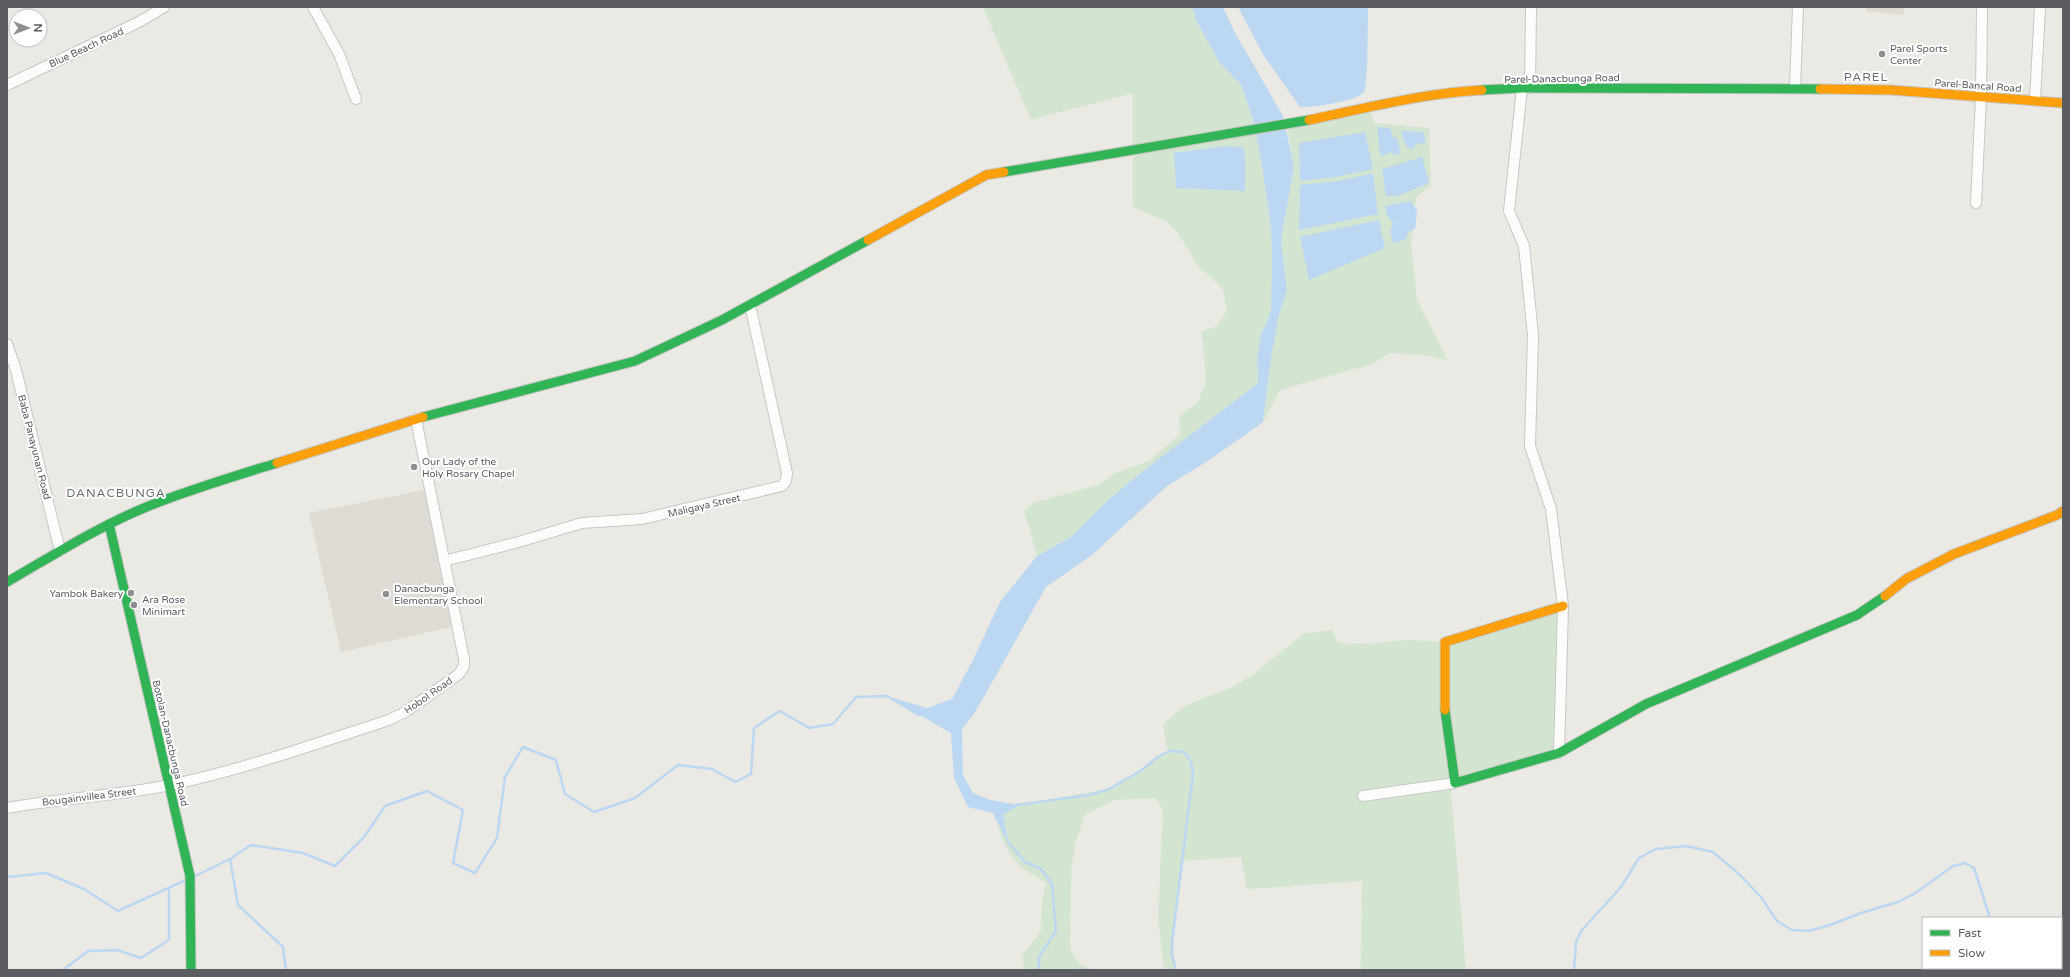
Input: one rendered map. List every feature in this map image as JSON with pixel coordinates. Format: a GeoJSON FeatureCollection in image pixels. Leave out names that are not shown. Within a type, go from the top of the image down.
{"type":"FeatureCollection","features":[{"type":"Feature","properties":{"kind":"main road","name":"Parel-Danacbunga Road"},"geometry":{"type":"LineString","coordinates":[[7,582],[109,524],[143,508],[190,490],[416,419],[635,361],[750,305],[986,176],[1299,122],[1418,97],[1458,91],[1526,88],[1795,88],[1891,90]]}},
{"type":"Feature","properties":{"kind":"main road","name":"Parel-Bancal Road"},"geometry":{"type":"LineString","coordinates":[[1891,90],[2063,102]]}},
{"type":"Feature","properties":{"kind":"main road"},"geometry":{"type":"LineString","coordinates":[[1563,606],[1445,642],[1445,712],[1455,783],[1559,753],[1646,704],[1857,615],[1881,600],[1906,579],[1954,554],[2058,515],[2063,511]]}},
{"type":"Feature","properties":{"kind":"main road","name":"Botolan-Danacbunga Road"},"geometry":{"type":"LineString","coordinates":[[109,524],[190,876],[191,970]]}},
{"type":"Feature","properties":{"kind":"street","name":"Blue Beach Road"},"geometry":{"type":"LineString","coordinates":[[7,85],[139,22],[164,7]]}},
{"type":"Feature","properties":{"kind":"street"},"geometry":{"type":"LineString","coordinates":[[313,7],[339,54],[356,100]]}},
{"type":"Feature","properties":{"kind":"street"},"geometry":{"type":"LineString","coordinates":[[1531,7],[1526,88],[1509,211],[1524,246],[1533,335],[1530,446],[1551,509],[1563,606],[1559,753]]}},
{"type":"Feature","properties":{"kind":"street"},"geometry":{"type":"LineString","coordinates":[[1795,88],[1798,7]]}},
{"type":"Feature","properties":{"kind":"street"},"geometry":{"type":"LineString","coordinates":[[1976,203],[1981,97],[1982,7]]}},
{"type":"Feature","properties":{"kind":"street"},"geometry":{"type":"LineString","coordinates":[[2035,100],[2040,7]]}},
{"type":"Feature","properties":{"kind":"street","name":"Maligaya Street"},"geometry":{"type":"LineString","coordinates":[[444,561],[515,543],[582,523],[642,519],[782,486],[786,481],[787,473],[750,305]]}},
{"type":"Feature","properties":{"kind":"street","name":"Baba Panayunan Road"},"geometry":{"type":"LineString","coordinates":[[7,344],[16,370],[60,551]]}},
{"type":"Feature","properties":{"kind":"street","name":"Hobol Road"},"geometry":{"type":"LineString","coordinates":[[170,785],[257,761],[388,720],[404,712],[459,674],[464,666],[464,659],[416,419]]}},
{"type":"Feature","properties":{"kind":"street"},"geometry":{"type":"LineString","coordinates":[[1363,796],[1455,783]]}},
{"type":"Feature","properties":{"kind":"street","name":"Bougainvillea Street"},"geometry":{"type":"LineString","coordinates":[[7,808],[170,785]]}},
{"type":"Feature","properties":{"kind":"shaded area"},"geometry":{"type":"Polygon","coordinates":[[[1866,7],[1904,7],[1904,15],[1866,11],[1866,7]]]}},
{"type":"Feature","properties":{"kind":"shaded area","name":"Danacbunga Elementary School"},"geometry":{"type":"Polygon","coordinates":[[[425,490],[451,627],[341,652],[309,513],[425,490]]]}},
{"type":"Feature","properties":{"kind":"green space"},"geometry":{"type":"Polygon","coordinates":[[[983,7],[1192,7],[1197,22],[1219,62],[1242,86],[1255,130],[1261,159],[1271,228],[1271,311],[1261,335],[1257,359],[1258,383],[1138,475],[1107,501],[1071,537],[1037,556],[1024,510],[1033,503],[1098,485],[1116,473],[1149,461],[1180,434],[1179,416],[1197,403],[1206,382],[1202,331],[1217,326],[1227,311],[1223,289],[1198,266],[1178,233],[1167,222],[1133,207],[1133,93],[1031,120],[983,7]]]}},
{"type":"Feature","properties":{"kind":"green space"},"geometry":{"type":"Polygon","coordinates":[[[1370,107],[1374,123],[1429,128],[1431,185],[1416,198],[1411,243],[1417,300],[1448,361],[1430,356],[1390,353],[1372,364],[1280,390],[1263,422],[1272,352],[1279,315],[1287,290],[1281,240],[1294,166],[1287,124],[1370,107]]]}},
{"type":"Feature","properties":{"kind":"green space"},"geometry":{"type":"Polygon","coordinates":[[[1563,606],[1559,753],[1455,783],[1451,792],[1466,970],[1361,970],[1362,881],[1247,889],[1241,857],[1182,861],[1172,942],[1172,954],[1176,970],[1164,970],[1158,917],[1163,811],[1156,798],[1114,800],[1085,815],[1076,841],[1071,870],[1070,948],[1078,963],[1092,970],[1024,970],[1022,956],[1041,931],[1042,901],[1046,883],[1019,865],[1008,851],[996,821],[1009,843],[1003,814],[1019,805],[1109,789],[1142,770],[1156,758],[1168,751],[1163,725],[1179,710],[1203,698],[1231,688],[1255,673],[1303,634],[1332,630],[1338,643],[1366,644],[1407,640],[1445,642],[1563,606]]]}},
{"type":"Feature","properties":{"kind":"water"},"geometry":{"type":"Polygon","coordinates":[[[1192,7],[1223,7],[1234,31],[1283,116],[1294,166],[1281,240],[1287,290],[1279,315],[1272,352],[1263,422],[1208,461],[1167,486],[1092,555],[1046,587],[974,714],[962,729],[963,775],[973,793],[990,800],[1019,805],[1003,815],[1009,845],[993,813],[968,807],[954,778],[951,733],[887,696],[927,708],[952,699],[973,660],[1000,602],[1037,556],[1071,537],[1107,501],[1138,475],[1258,383],[1257,359],[1261,335],[1271,311],[1272,260],[1271,228],[1261,159],[1253,121],[1242,86],[1219,62],[1197,22],[1192,7]]]}},
{"type":"Feature","properties":{"kind":"water"},"geometry":{"type":"Polygon","coordinates":[[[1238,7],[1368,7],[1367,66],[1364,92],[1344,101],[1324,105],[1300,107],[1264,56],[1238,7]]]}},
{"type":"Feature","properties":{"kind":"water"},"geometry":{"type":"Polygon","coordinates":[[[1377,127],[1390,128],[1393,138],[1397,137],[1400,152],[1398,154],[1393,155],[1393,153],[1390,152],[1384,156],[1380,155],[1377,127]]]}},
{"type":"Feature","properties":{"kind":"water"},"geometry":{"type":"Polygon","coordinates":[[[1401,131],[1423,132],[1426,142],[1423,144],[1417,143],[1412,149],[1406,147],[1401,131]]]}},
{"type":"Feature","properties":{"kind":"water"},"geometry":{"type":"Polygon","coordinates":[[[1365,132],[1373,169],[1336,177],[1300,181],[1299,143],[1365,132]]]}},
{"type":"Feature","properties":{"kind":"water"},"geometry":{"type":"Polygon","coordinates":[[[1224,146],[1243,147],[1245,158],[1245,191],[1176,188],[1174,153],[1224,146]]]}},
{"type":"Feature","properties":{"kind":"water"},"geometry":{"type":"Polygon","coordinates":[[[1422,157],[1429,183],[1398,196],[1386,196],[1382,169],[1422,157]]]}},
{"type":"Feature","properties":{"kind":"water"},"geometry":{"type":"Polygon","coordinates":[[[1373,173],[1378,214],[1299,230],[1300,185],[1339,181],[1373,173]]]}},
{"type":"Feature","properties":{"kind":"water"},"geometry":{"type":"Polygon","coordinates":[[[1411,201],[1417,211],[1415,229],[1408,232],[1407,237],[1404,240],[1393,243],[1390,232],[1393,223],[1387,215],[1385,206],[1411,201]]]}},
{"type":"Feature","properties":{"kind":"water"},"geometry":{"type":"Polygon","coordinates":[[[1379,220],[1385,248],[1309,280],[1300,237],[1379,220]]]}},
{"type":"Feature","properties":{"kind":"waterway"},"geometry":{"type":"LineString","coordinates":[[195,876],[230,859],[251,845],[303,853],[335,866],[364,837],[385,806],[427,791],[463,810],[453,863],[475,873],[497,838],[505,777],[523,747],[556,760],[565,794],[594,812],[635,798],[678,765],[712,769],[735,782],[751,774],[754,728],[780,711],[809,728],[833,724],[856,697],[887,696],[919,715],[923,714]]}},
{"type":"Feature","properties":{"kind":"waterway"},"geometry":{"type":"LineString","coordinates":[[1017,805],[1089,795],[1109,789],[1142,770],[1156,758],[1169,751],[1184,752],[1191,761],[1193,774],[1172,942],[1172,954],[1176,970]]}},
{"type":"Feature","properties":{"kind":"waterway"},"geometry":{"type":"LineString","coordinates":[[1008,842],[1025,862],[1041,869],[1052,884],[1056,931],[1039,957],[1039,970]]}},
{"type":"Feature","properties":{"kind":"waterway"},"geometry":{"type":"LineString","coordinates":[[1574,970],[1576,942],[1582,930],[1621,887],[1639,858],[1656,849],[1686,846],[1713,852],[1740,875],[1761,897],[1777,921],[1792,930],[1809,931],[1898,902],[1914,894],[1953,866],[1965,863],[1974,868],[1990,917]]}},
{"type":"Feature","properties":{"kind":"waterway"},"geometry":{"type":"LineString","coordinates":[[230,859],[238,905],[283,947],[286,970]]}},
{"type":"Feature","properties":{"kind":"waterway"},"geometry":{"type":"LineString","coordinates":[[7,877],[46,873],[84,889],[118,911],[186,880]]}},
{"type":"Feature","properties":{"kind":"waterway"},"geometry":{"type":"LineString","coordinates":[[63,970],[88,951],[117,950],[141,958],[169,940],[169,888]]}},
{"type":"Feature","properties":{"kind":"waterway"},"geometry":{"type":"LineString","coordinates":[[1079,970],[1092,970]]}},
{"type":"Feature","properties":{"kind":"traffic: fast"},"geometry":{"type":"LineString","coordinates":[[1482,90],[1522,88],[1820,89]]}},
{"type":"Feature","properties":{"kind":"traffic: fast"},"geometry":{"type":"LineString","coordinates":[[1004,172],[1309,120]]}},
{"type":"Feature","properties":{"kind":"traffic: fast"},"geometry":{"type":"LineString","coordinates":[[423,417],[635,361],[722,320],[868,240]]}},
{"type":"Feature","properties":{"kind":"traffic: fast"},"geometry":{"type":"LineString","coordinates":[[7,582],[91,533],[144,508],[160,501],[277,463]]}},
{"type":"Feature","properties":{"kind":"traffic: fast"},"geometry":{"type":"LineString","coordinates":[[109,524],[190,876],[191,970]]}},
{"type":"Feature","properties":{"kind":"traffic: fast"},"geometry":{"type":"LineString","coordinates":[[1445,710],[1455,783],[1559,753],[1646,704],[1857,615],[1885,596]]}},
{"type":"Feature","properties":{"kind":"traffic: slow"},"geometry":{"type":"LineString","coordinates":[[1820,89],[1891,90],[2063,103]]}},
{"type":"Feature","properties":{"kind":"traffic: slow"},"geometry":{"type":"LineString","coordinates":[[1309,120],[1439,94],[1482,90]]}},
{"type":"Feature","properties":{"kind":"traffic: slow"},"geometry":{"type":"LineString","coordinates":[[868,240],[986,175],[1004,172]]}},
{"type":"Feature","properties":{"kind":"traffic: slow"},"geometry":{"type":"LineString","coordinates":[[277,463],[423,417]]}},
{"type":"Feature","properties":{"kind":"traffic: slow"},"geometry":{"type":"LineString","coordinates":[[1885,596],[1906,579],[1954,554],[2057,515],[2063,511]]}},
{"type":"Feature","properties":{"kind":"traffic: slow"},"geometry":{"type":"LineString","coordinates":[[1445,710],[1445,642],[1563,606]]}},
{"type":"Feature","properties":{"kind":"place","name":"Parel Sports Center"},"geometry":{"type":"Point","coordinates":[1882,54]}},
{"type":"Feature","properties":{"kind":"place","name":"Our Lady of the Holy Rosary Chapel"},"geometry":{"type":"Point","coordinates":[414,467]}},
{"type":"Feature","properties":{"kind":"place","name":"Yambok Bakery"},"geometry":{"type":"Point","coordinates":[131,593]}},
{"type":"Feature","properties":{"kind":"place","name":"Danacbunga Elementary School"},"geometry":{"type":"Point","coordinates":[386,594]}},
{"type":"Feature","properties":{"kind":"place","name":"Ara Rose Minimart"},"geometry":{"type":"Point","coordinates":[134,605]}},
{"type":"Feature","properties":{"kind":"district","name":"PAREL"},"geometry":{"type":"Point","coordinates":[1866,77]}},
{"type":"Feature","properties":{"kind":"district","name":"DANACBUNGA"},"geometry":{"type":"Point","coordinates":[116,493]}}]}
